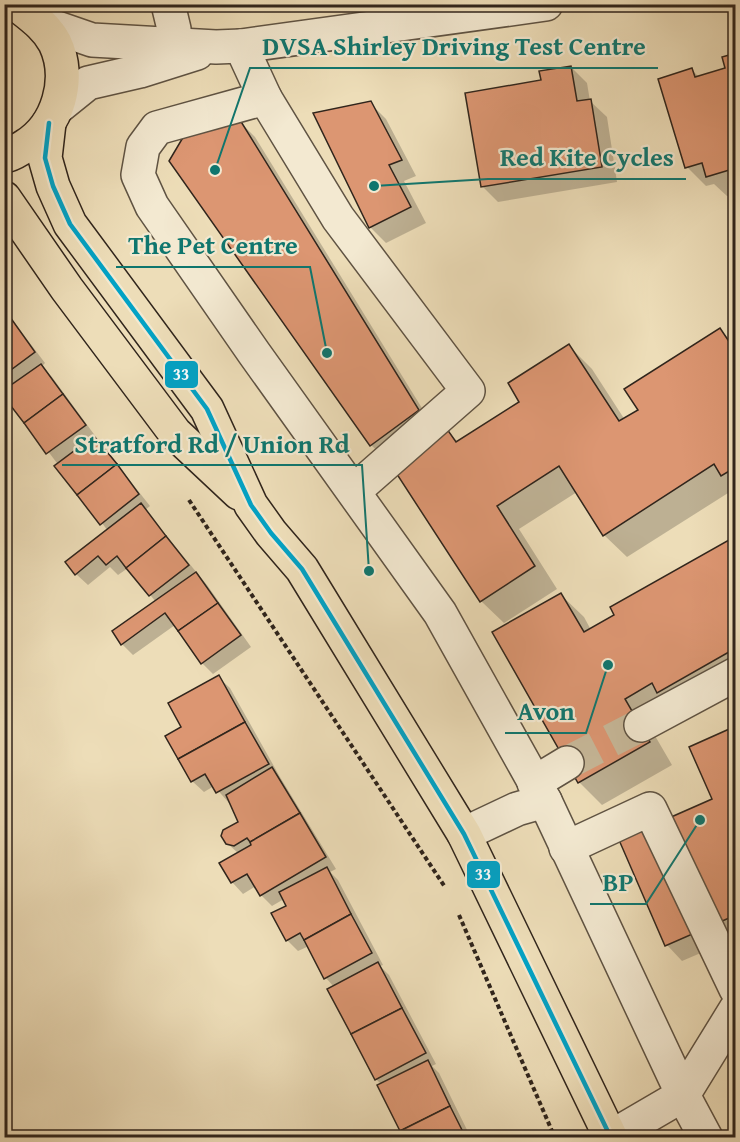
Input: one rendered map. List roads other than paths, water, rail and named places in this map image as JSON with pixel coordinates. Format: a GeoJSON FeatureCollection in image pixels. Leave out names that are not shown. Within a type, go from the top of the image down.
{"type":"FeatureCollection","features":[{"type":"Feature","properties":{"kind":"highway"},"geometry":{"type":"LineString","coordinates":[[28,13],[55,44],[61,64],[61,96],[53,116],[45,158],[53,186],[70,224],[207,409],[252,505],[271,533],[302,569],[464,834],[611,1137]]}},
{"type":"Feature","properties":{"kind":"highway"},"geometry":{"type":"LineString","coordinates":[[4,156],[10,155],[35,140],[53,116]]}},
{"type":"Feature","properties":{"kind":"highway"},"geometry":{"type":"LineString","coordinates":[[4,198],[67,289],[175,433],[252,505]]}},
{"type":"Feature","properties":{"kind":"street"},"geometry":{"type":"LineString","coordinates":[[168,4],[175,45]]}},
{"type":"Feature","properties":{"kind":"street"},"geometry":{"type":"LineString","coordinates":[[53,116],[88,83],[229,46],[508,6],[546,4]]}},
{"type":"Feature","properties":{"kind":"street"},"geometry":{"type":"LineString","coordinates":[[28,13],[92,40],[229,46]]}},
{"type":"Feature","properties":{"kind":"street"},"geometry":{"type":"LineString","coordinates":[[229,46],[265,98],[338,218],[468,391],[354,491]]}},
{"type":"Feature","properties":{"kind":"street"},"geometry":{"type":"LineString","coordinates":[[265,98],[157,128],[143,147],[138,175],[152,206],[254,354],[441,613],[540,792],[683,1095],[706,1137]]}},
{"type":"Feature","properties":{"kind":"street"},"geometry":{"type":"LineString","coordinates":[[641,725],[735,674]]}},
{"type":"Feature","properties":{"kind":"street"},"geometry":{"type":"LineString","coordinates":[[464,834],[517,809],[540,792],[567,763]]}},
{"type":"Feature","properties":{"kind":"street"},"geometry":{"type":"LineString","coordinates":[[566,848],[650,809],[731,970]]}},
{"type":"Feature","properties":{"kind":"street"},"geometry":{"type":"LineString","coordinates":[[611,1137],[683,1095],[735,1010]]}},
{"type":"Feature","properties":{"kind":"tunnel"},"geometry":{"type":"LineString","coordinates":[[567,763],[641,725]]}},
{"type":"Feature","properties":{"kind":"place","name":"DVSA Shirley Driving Test Centre"},"geometry":{"type":"Point","coordinates":[215,170]}},
{"type":"Feature","properties":{"kind":"place","name":"Red Kite Cycles"},"geometry":{"type":"Point","coordinates":[374,186]}},
{"type":"Feature","properties":{"kind":"place","name":"The Pet Centre"},"geometry":{"type":"Point","coordinates":[327,353]}},
{"type":"Feature","properties":{"kind":"place","name":"Stratford Rd / Union Rd"},"geometry":{"type":"Point","coordinates":[369,571]}},
{"type":"Feature","properties":{"kind":"place","name":"Avon"},"geometry":{"type":"Point","coordinates":[608,665]}},
{"type":"Feature","properties":{"kind":"place","name":"BP"},"geometry":{"type":"Point","coordinates":[700,820]}}]}
